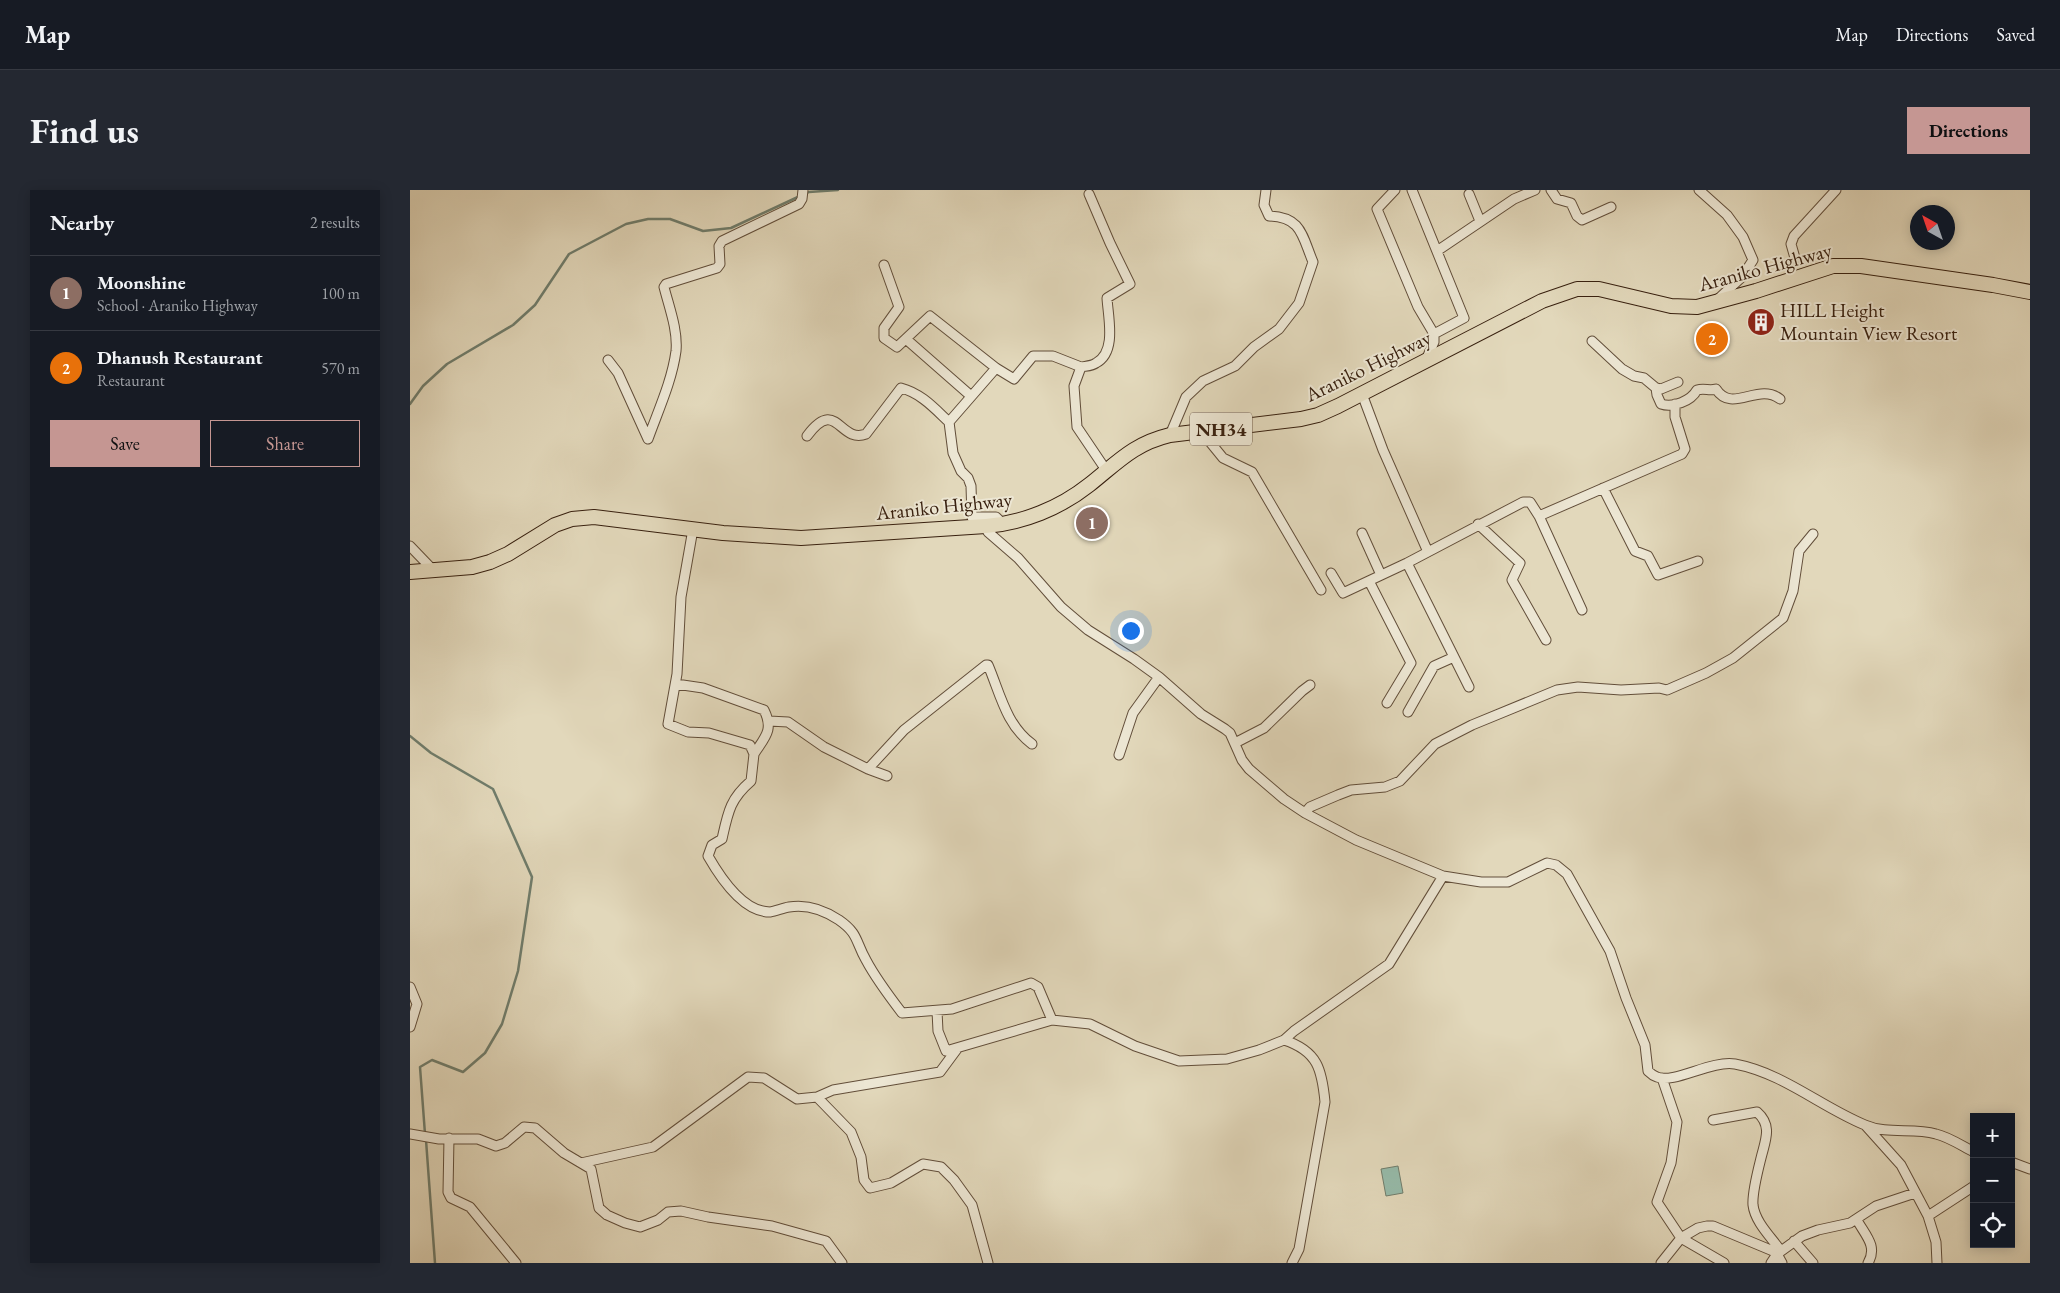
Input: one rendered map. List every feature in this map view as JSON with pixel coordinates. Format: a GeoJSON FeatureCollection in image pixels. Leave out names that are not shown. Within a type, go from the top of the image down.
{"type":"FeatureCollection","features":[{"type":"Feature","properties":{"kind":"highway","name":"Araniko Highway"},"geometry":{"type":"LineString","coordinates":[[410,572],[472,567],[490,562],[508,554],[555,525],[572,519],[594,516],[723,533],[801,538],[993,526],[1039,514],[1062,503],[1090,485],[1135,448],[1152,439],[1170,435],[1301,419],[1318,414],[1426,362],[1542,301],[1577,289],[1599,289],[1671,306],[1697,306],[1713,303],[1833,266],[1861,266],[2030,292]]}},
{"type":"Feature","properties":{"kind":"street"},"geometry":{"type":"LineString","coordinates":[[1170,435],[1186,397],[1203,381],[1235,366],[1254,347],[1279,329],[1299,303],[1313,262],[1299,227],[1284,217],[1269,216],[1264,205],[1266,190]]}},
{"type":"Feature","properties":{"kind":"street"},"geometry":{"type":"LineString","coordinates":[[1395,190],[1376,209],[1418,307],[1434,334],[1434,342],[1426,362]]}},
{"type":"Feature","properties":{"kind":"street"},"geometry":{"type":"LineString","coordinates":[[1412,190],[1464,318],[1434,334]]}},
{"type":"Feature","properties":{"kind":"street"},"geometry":{"type":"LineString","coordinates":[[1510,190],[1514,200]]}},
{"type":"Feature","properties":{"kind":"street"},"geometry":{"type":"LineString","coordinates":[[1437,250],[1514,200],[1535,190]]}},
{"type":"Feature","properties":{"kind":"street"},"geometry":{"type":"LineString","coordinates":[[1551,190],[1557,199],[1571,203],[1577,216],[1582,220],[1610,207]]}},
{"type":"Feature","properties":{"kind":"street"},"geometry":{"type":"LineString","coordinates":[[1699,190],[1727,215],[1743,237],[1752,260],[1742,277],[1713,303]]}},
{"type":"Feature","properties":{"kind":"street"},"geometry":{"type":"LineString","coordinates":[[1796,258],[1791,244],[1794,236],[1836,190]]}},
{"type":"Feature","properties":{"kind":"street"},"geometry":{"type":"LineString","coordinates":[[608,360],[618,373],[648,439],[671,371],[676,350],[673,320],[664,287],[666,284],[717,268],[720,264],[718,246],[722,241],[799,204],[803,193]]}},
{"type":"Feature","properties":{"kind":"street"},"geometry":{"type":"LineString","coordinates":[[884,265],[899,307],[884,328],[884,338],[897,347],[930,316],[996,368],[1014,379],[1033,356],[1053,356],[1081,367],[1095,364],[1104,358],[1110,346],[1107,298],[1130,284],[1110,243],[1090,194]]}},
{"type":"Feature","properties":{"kind":"street"},"geometry":{"type":"LineString","coordinates":[[1469,194],[1480,221]]}},
{"type":"Feature","properties":{"kind":"street"},"geometry":{"type":"LineString","coordinates":[[906,339],[971,396]]}},
{"type":"Feature","properties":{"kind":"street"},"geometry":{"type":"LineString","coordinates":[[1592,341],[1622,369],[1634,376],[1644,378],[1656,388],[1665,388],[1678,382]]}},
{"type":"Feature","properties":{"kind":"street"},"geometry":{"type":"LineString","coordinates":[[1081,367],[1074,386],[1077,427],[1106,470]]}},
{"type":"Feature","properties":{"kind":"street"},"geometry":{"type":"LineString","coordinates":[[949,422],[996,368]]}},
{"type":"Feature","properties":{"kind":"street"},"geometry":{"type":"LineString","coordinates":[[807,436],[820,421],[826,419],[855,436],[866,434],[901,388],[909,390],[924,399],[949,422],[953,453],[961,471],[968,478],[971,486],[972,516],[996,517],[999,520],[988,532],[1018,558],[1061,608],[1088,630],[1159,677],[1201,714],[1225,729],[1236,743],[1242,760],[1249,769],[1284,799],[1305,813],[1356,840],[1443,876],[1481,882],[1508,882],[1547,863],[1556,865],[1568,874],[1610,951],[1645,1046],[1648,1071],[1658,1078],[1675,1077],[1712,1065],[1733,1064],[1789,1084],[1866,1126],[1891,1131],[1917,1131],[1937,1134],[1970,1150]]}},
{"type":"Feature","properties":{"kind":"street"},"geometry":{"type":"LineString","coordinates":[[1656,388],[1661,404],[1670,406],[1693,397],[1697,390],[1702,388],[1716,389],[1721,396],[1729,400],[1757,394],[1765,394],[1780,400]]}},
{"type":"Feature","properties":{"kind":"street"},"geometry":{"type":"LineString","coordinates":[[1362,394],[1383,450],[1428,552]]}},
{"type":"Feature","properties":{"kind":"street"},"geometry":{"type":"LineString","coordinates":[[1539,516],[1682,454],[1685,449],[1675,417],[1675,404]]}},
{"type":"Feature","properties":{"kind":"street"},"geometry":{"type":"LineString","coordinates":[[1201,431],[1223,458],[1252,472],[1320,590]]}},
{"type":"Feature","properties":{"kind":"street"},"geometry":{"type":"LineString","coordinates":[[1603,488],[1635,551],[1648,556],[1658,574],[1698,561]]}},
{"type":"Feature","properties":{"kind":"street"},"geometry":{"type":"LineString","coordinates":[[1332,573],[1343,593],[1407,563],[1523,502],[1530,502],[1539,516],[1582,610]]}},
{"type":"Feature","properties":{"kind":"street"},"geometry":{"type":"LineString","coordinates":[[1478,524],[1520,563],[1512,580],[1546,640]]}},
{"type":"Feature","properties":{"kind":"street"},"geometry":{"type":"LineString","coordinates":[[693,529],[681,597],[676,684],[668,724],[688,732],[709,733],[750,745],[754,754]]}},
{"type":"Feature","properties":{"kind":"street"},"geometry":{"type":"LineString","coordinates":[[1362,533],[1381,575]]}},
{"type":"Feature","properties":{"kind":"street"},"geometry":{"type":"LineString","coordinates":[[1305,813],[1310,807],[1351,790],[1385,787],[1400,781],[1435,744],[1472,725],[1558,690],[1578,687],[1621,690],[1659,688],[1667,690],[1706,673],[1733,658],[1783,618],[1793,591],[1799,552],[1813,534]]}},
{"type":"Feature","properties":{"kind":"street"},"geometry":{"type":"LineString","coordinates":[[410,546],[434,571]]}},
{"type":"Feature","properties":{"kind":"street"},"geometry":{"type":"LineString","coordinates":[[1407,563],[1469,687]]}},
{"type":"Feature","properties":{"kind":"street"},"geometry":{"type":"LineString","coordinates":[[1369,580],[1411,663],[1387,703]]}},
{"type":"Feature","properties":{"kind":"street"},"geometry":{"type":"LineString","coordinates":[[1408,712],[1434,666],[1454,657]]}},
{"type":"Feature","properties":{"kind":"street"},"geometry":{"type":"LineString","coordinates":[[868,769],[904,730],[986,665],[988,665],[1013,726],[1020,735],[1032,744]]}},
{"type":"Feature","properties":{"kind":"street"},"geometry":{"type":"LineString","coordinates":[[1119,755],[1133,713],[1159,677]]}},
{"type":"Feature","properties":{"kind":"street"},"geometry":{"type":"LineString","coordinates":[[676,684],[703,688],[764,710],[770,721],[768,733],[754,754],[751,781],[738,792],[728,812],[722,838],[712,845],[708,856],[736,897],[753,908],[770,912],[791,906],[816,908],[838,920],[855,933],[865,959],[902,1013],[937,1011],[994,996],[1031,983],[1038,987],[1052,1020]]}},
{"type":"Feature","properties":{"kind":"street"},"geometry":{"type":"LineString","coordinates":[[1236,743],[1264,728],[1310,685]]}},
{"type":"Feature","properties":{"kind":"street"},"geometry":{"type":"LineString","coordinates":[[770,721],[788,722],[820,744],[868,769],[887,776]]}},
{"type":"Feature","properties":{"kind":"street"},"geometry":{"type":"LineString","coordinates":[[937,1011],[938,1031],[946,1050],[957,1049],[1052,1020],[1090,1024],[1135,1046],[1178,1061],[1227,1059],[1259,1050],[1284,1040],[1389,964],[1443,876]]}},
{"type":"Feature","properties":{"kind":"street"},"geometry":{"type":"LineString","coordinates":[[410,987],[417,1004],[410,1027]]}},
{"type":"Feature","properties":{"kind":"street"},"geometry":{"type":"LineString","coordinates":[[1284,1040],[1309,1053],[1318,1064],[1323,1078],[1325,1102],[1299,1249],[1292,1263]]}},
{"type":"Feature","properties":{"kind":"street"},"geometry":{"type":"LineString","coordinates":[[581,1163],[653,1147],[748,1077],[764,1078],[797,1099],[817,1097],[833,1090],[940,1072],[957,1049]]}},
{"type":"Feature","properties":{"kind":"street"},"geometry":{"type":"LineString","coordinates":[[1662,1078],[1677,1122],[1671,1163],[1657,1202],[1681,1238],[1724,1263]]}},
{"type":"Feature","properties":{"kind":"street"},"geometry":{"type":"LineString","coordinates":[[817,1097],[850,1132],[861,1157],[864,1180],[870,1188],[891,1182],[923,1164],[941,1168],[954,1180],[972,1205],[988,1263]]}},
{"type":"Feature","properties":{"kind":"street"},"geometry":{"type":"LineString","coordinates":[[1713,1120],[1757,1112],[1766,1123],[1768,1134],[1760,1159],[1753,1203],[1755,1214],[1779,1252],[1782,1263]]}},
{"type":"Feature","properties":{"kind":"street"},"geometry":{"type":"LineString","coordinates":[[1866,1126],[1901,1165],[1928,1216],[1936,1242],[1937,1263]]}},
{"type":"Feature","properties":{"kind":"street"},"geometry":{"type":"LineString","coordinates":[[410,1134],[440,1139],[478,1139],[496,1146],[505,1143],[524,1127],[535,1128],[564,1153],[591,1169],[599,1208],[606,1215],[640,1227],[658,1220],[668,1212],[681,1211],[708,1217],[772,1226],[826,1241],[842,1263]]}},
{"type":"Feature","properties":{"kind":"street"},"geometry":{"type":"LineString","coordinates":[[449,1138],[448,1192],[451,1198],[470,1207],[516,1263]]}},
{"type":"Feature","properties":{"kind":"street"},"geometry":{"type":"LineString","coordinates":[[2015,1163],[2030,1169]]}},
{"type":"Feature","properties":{"kind":"street"},"geometry":{"type":"LineString","coordinates":[[1928,1216],[1970,1189]]}},
{"type":"Feature","properties":{"kind":"street"},"geometry":{"type":"LineString","coordinates":[[1771,1263],[1779,1252],[1794,1241],[1818,1230],[1857,1220],[1876,1206],[1916,1193]]}},
{"type":"Feature","properties":{"kind":"street"},"geometry":{"type":"LineString","coordinates":[[1857,1220],[1872,1247],[1873,1253],[1868,1263]]}},
{"type":"Feature","properties":{"kind":"street"},"geometry":{"type":"LineString","coordinates":[[1661,1263],[1681,1238],[1698,1228],[1713,1226],[1779,1252]]}},
{"type":"Feature","properties":{"kind":"street"},"geometry":{"type":"LineString","coordinates":[[1794,1241],[1813,1263]]}},
{"type":"Feature","properties":{"kind":"shaded area"},"geometry":{"type":"Polygon","coordinates":[[[1398,1166],[1403,1193],[1386,1196],[1381,1169],[1398,1166]]]}},
{"type":"Feature","properties":{"kind":"waterway"},"geometry":{"type":"LineString","coordinates":[[805,194],[809,192],[838,190]]}},
{"type":"Feature","properties":{"kind":"waterway"},"geometry":{"type":"LineString","coordinates":[[410,404],[423,386],[447,364],[513,325],[535,305],[569,254],[626,224],[648,219],[670,219],[703,231],[731,228],[800,196]]}},
{"type":"Feature","properties":{"kind":"waterway"},"geometry":{"type":"LineString","coordinates":[[410,736],[431,753],[493,789],[532,877],[518,971],[502,1024],[485,1053],[463,1072],[432,1060],[420,1067],[425,1134]]}},
{"type":"Feature","properties":{"kind":"waterway"},"geometry":{"type":"LineString","coordinates":[[426,1140],[435,1263]]}},
{"type":"Feature","properties":{"kind":"place","name":"HILL Height Mountain View Resort"},"geometry":{"type":"Point","coordinates":[1761,322]}},
{"type":"Feature","properties":{"kind":"place","name":"Dhanush Restaurant"},"geometry":{"type":"Point","coordinates":[1712,339]}},
{"type":"Feature","properties":{"kind":"place","name":"Moonshine"},"geometry":{"type":"Point","coordinates":[1092,523]}}]}
